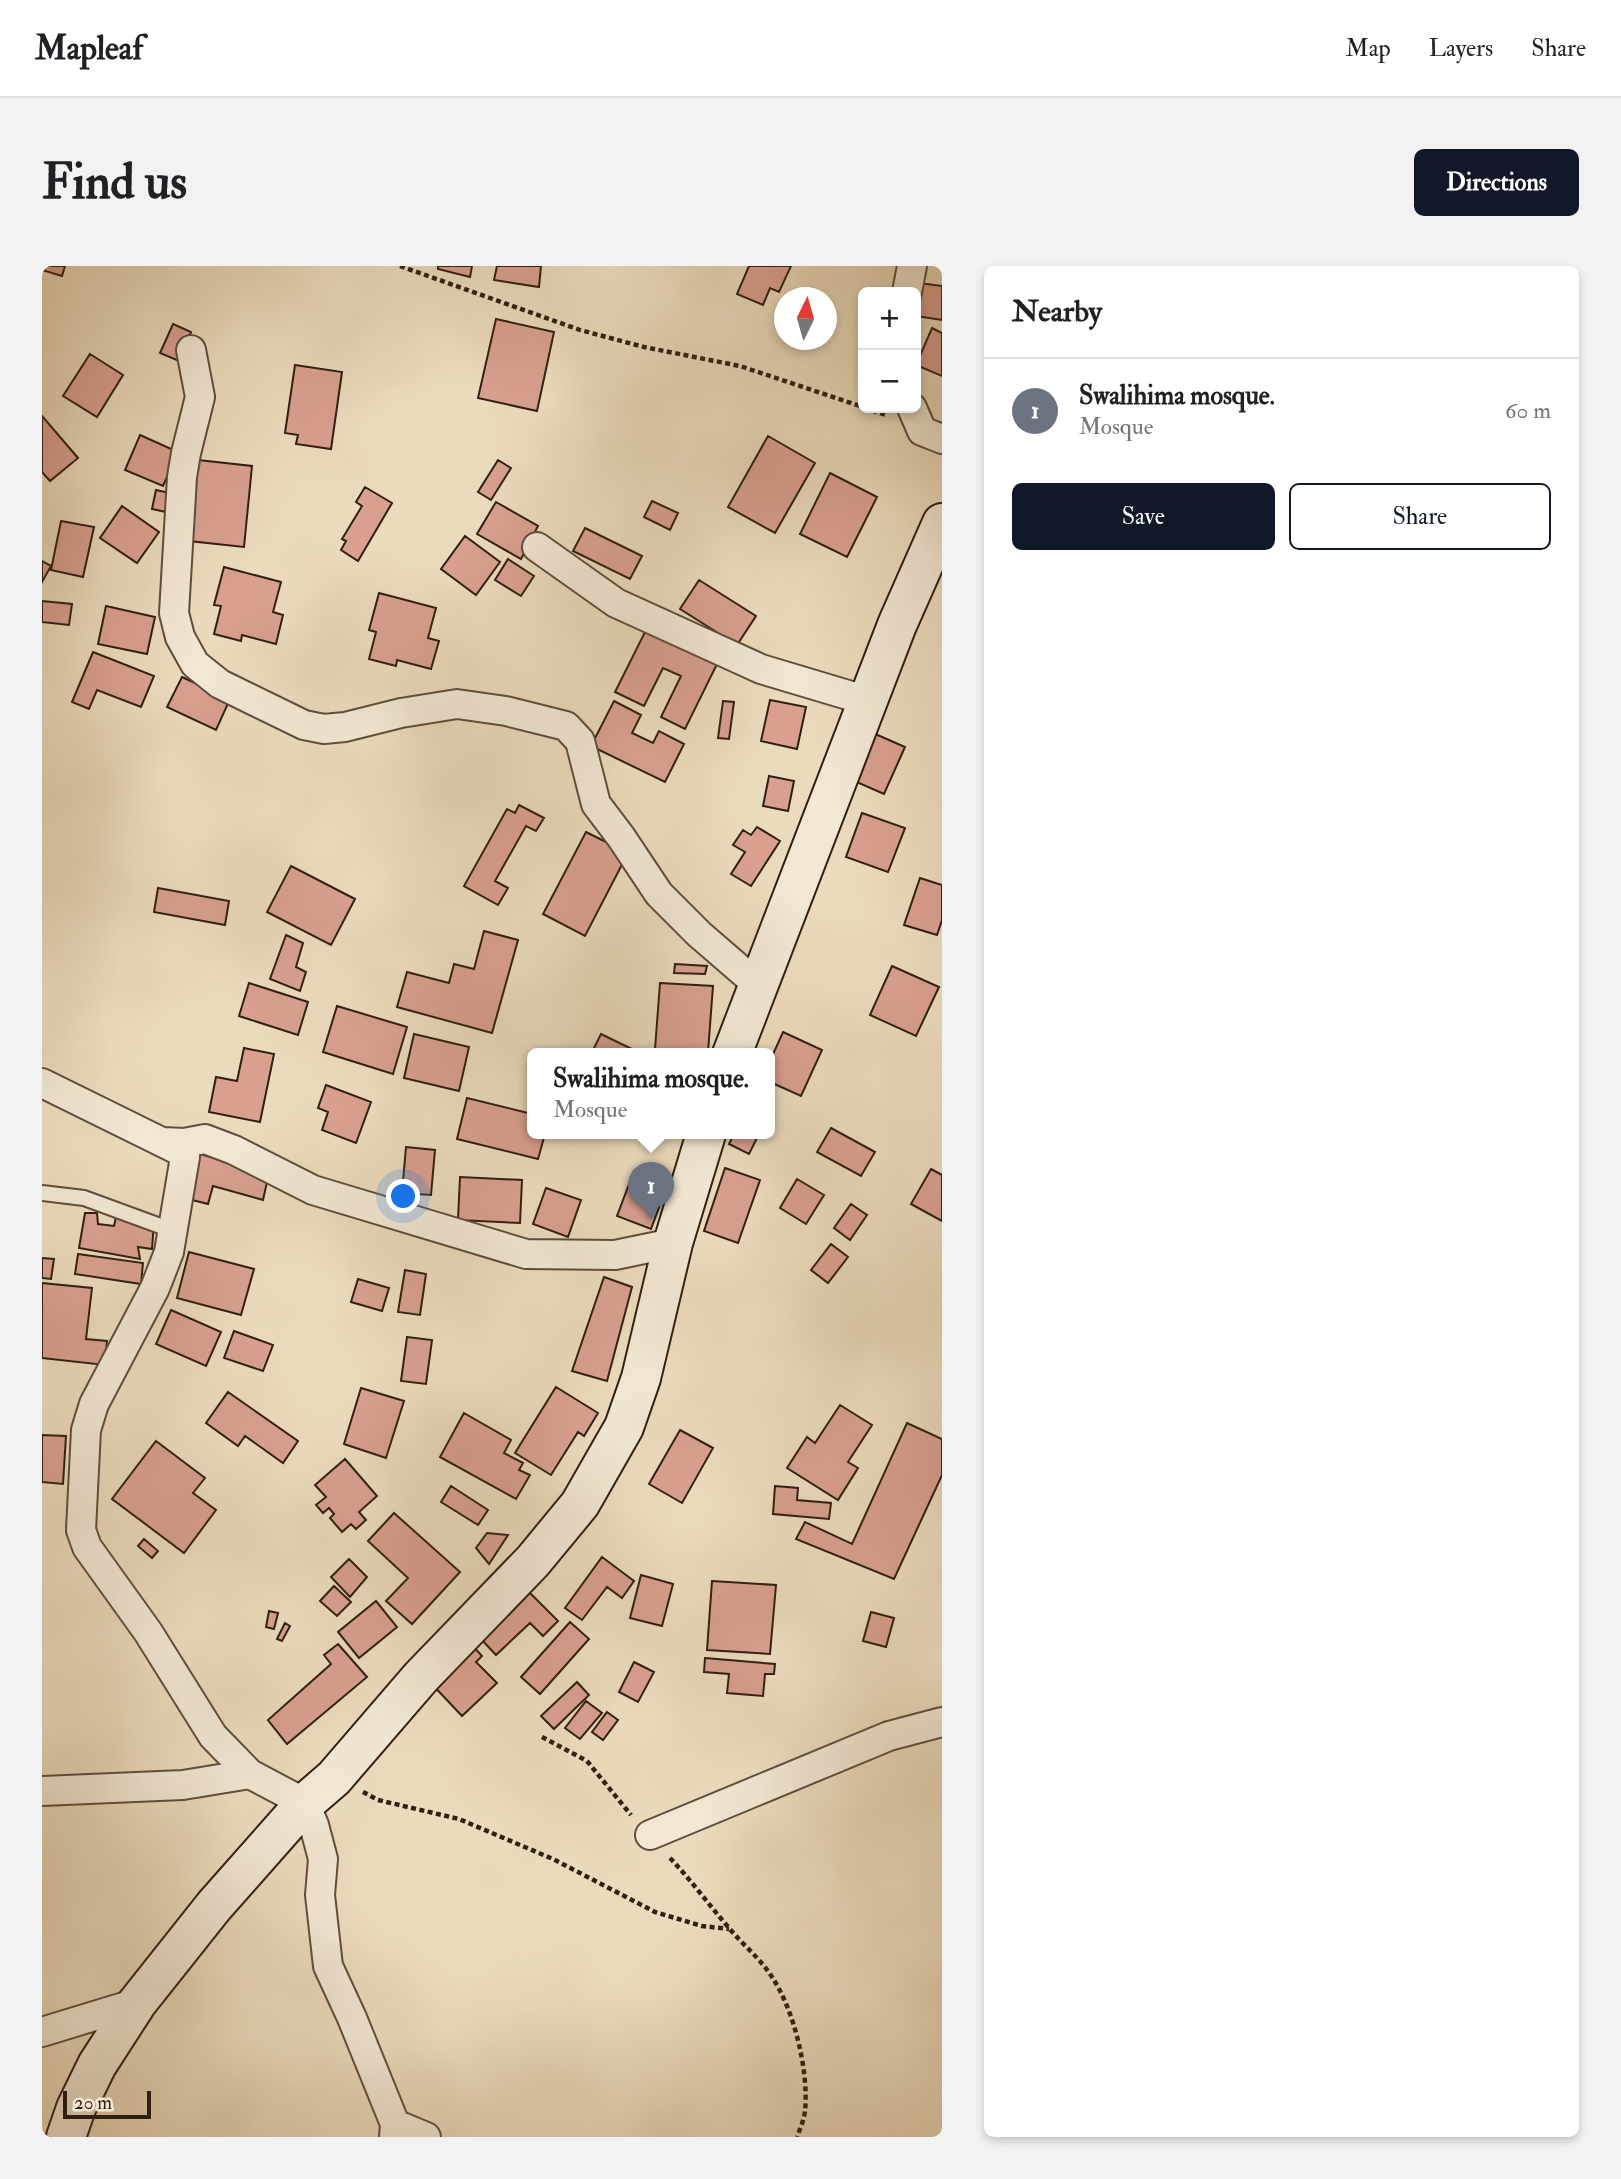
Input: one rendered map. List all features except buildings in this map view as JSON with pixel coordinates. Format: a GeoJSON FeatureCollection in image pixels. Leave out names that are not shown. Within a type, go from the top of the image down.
{"type":"FeatureCollection","features":[{"type":"Feature","properties":{"kind":"street"},"geometry":{"type":"LineString","coordinates":[[908,287],[912,266]]}},
{"type":"Feature","properties":{"kind":"street"},"geometry":{"type":"LineString","coordinates":[[191,350],[200,397],[182,477],[174,613],[180,637],[195,664],[220,684],[304,726],[324,729],[345,727],[401,713],[457,704],[506,711],[566,726],[580,741],[596,804],[659,894],[699,934],[758,985]]}},
{"type":"Feature","properties":{"kind":"street"},"geometry":{"type":"LineString","coordinates":[[914,413],[922,431],[942,439]]}},
{"type":"Feature","properties":{"kind":"street"},"geometry":{"type":"LineString","coordinates":[[735,1048],[897,625],[942,523]]}},
{"type":"Feature","properties":{"kind":"street"},"geometry":{"type":"LineString","coordinates":[[537,547],[616,603],[761,669],[868,701]]}},
{"type":"Feature","properties":{"kind":"street"},"geometry":{"type":"LineString","coordinates":[[42,1083],[163,1142],[185,1157],[174,1231],[155,1288],[100,1391],[86,1430],[81,1530],[87,1547],[148,1632],[213,1736],[250,1774],[305,1803],[323,1858],[321,1913],[328,1966],[352,2018],[394,2131],[426,2137]]}},
{"type":"Feature","properties":{"kind":"street"},"geometry":{"type":"LineString","coordinates":[[163,1142],[184,1143],[205,1139],[234,1150],[313,1190],[526,1254],[615,1255],[673,1243]]}},
{"type":"Feature","properties":{"kind":"street"},"geometry":{"type":"LineString","coordinates":[[66,2137],[97,2065],[137,2003],[214,1906],[305,1803],[334,1778],[421,1677],[533,1561],[587,1493],[624,1427],[641,1378],[673,1243],[704,1139]]}},
{"type":"Feature","properties":{"kind":"street"},"geometry":{"type":"LineString","coordinates":[[650,1835],[889,1736],[942,1722]]}},
{"type":"Feature","properties":{"kind":"street"},"geometry":{"type":"LineString","coordinates":[[42,1791],[183,1784],[250,1774]]}},
{"type":"Feature","properties":{"kind":"street"},"geometry":{"type":"LineString","coordinates":[[42,2032],[137,2003]]}},
{"type":"Feature","properties":{"kind":"lane"},"geometry":{"type":"LineString","coordinates":[[42,1193],[85,1198],[174,1231]]}},
{"type":"Feature","properties":{"kind":"path"},"geometry":{"type":"LineString","coordinates":[[400,266],[580,330],[644,347],[740,366],[858,405]]}},
{"type":"Feature","properties":{"kind":"path"},"geometry":{"type":"LineString","coordinates":[[542,1737],[587,1762],[766,1970],[789,2008],[802,2064],[805,2114],[797,2137]]}},
{"type":"Feature","properties":{"kind":"path"},"geometry":{"type":"LineString","coordinates":[[334,1778],[378,1800],[460,1819],[553,1858],[655,1912],[702,1926],[730,1930]]}},
{"type":"Feature","properties":{"kind":"place","name":"Swalihima mosque."},"geometry":{"type":"Point","coordinates":[651,1220]}}]}
